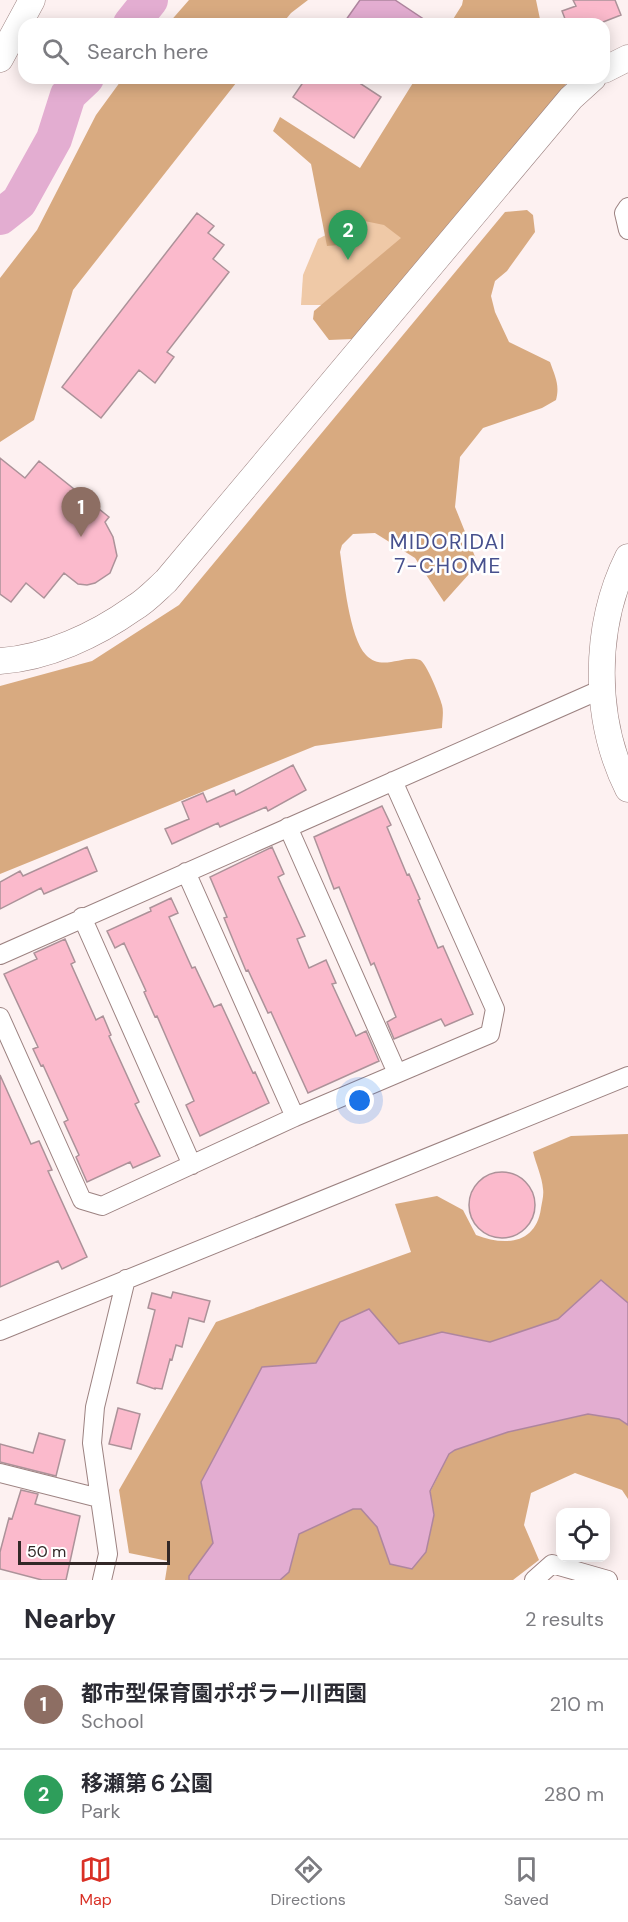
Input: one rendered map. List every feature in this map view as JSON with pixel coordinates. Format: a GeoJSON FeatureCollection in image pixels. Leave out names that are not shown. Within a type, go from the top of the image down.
{"type":"FeatureCollection","features":[{"type":"Feature","properties":{"kind":"street"},"geometry":{"type":"LineString","coordinates":[[22,18],[32,0]]}},
{"type":"Feature","properties":{"kind":"street"},"geometry":{"type":"LineString","coordinates":[[0,59],[18,26]]}},
{"type":"Feature","properties":{"kind":"street"},"geometry":{"type":"LineString","coordinates":[[610,67],[628,58]]}},
{"type":"Feature","properties":{"kind":"street"},"geometry":{"type":"LineString","coordinates":[[0,661],[17,660],[60,648],[103,628],[136,607],[166,581],[571,98],[586,84]]}},
{"type":"Feature","properties":{"kind":"street"},"geometry":{"type":"LineString","coordinates":[[628,207],[624,213],[628,230]]}},
{"type":"Feature","properties":{"kind":"street"},"geometry":{"type":"LineString","coordinates":[[628,557],[610,603],[603,642],[602,689],[615,762],[628,788]]}},
{"type":"Feature","properties":{"kind":"street"},"geometry":{"type":"LineString","coordinates":[[0,955],[602,689]]}},
{"type":"Feature","properties":{"kind":"street"},"geometry":{"type":"LineString","coordinates":[[0,1017],[82,1200],[102,1206],[295,1117],[490,1035],[495,1010],[393,781]]}},
{"type":"Feature","properties":{"kind":"street"},"geometry":{"type":"LineString","coordinates":[[288,827],[397,1073]]}},
{"type":"Feature","properties":{"kind":"street"},"geometry":{"type":"LineString","coordinates":[[186,872],[295,1117]]}},
{"type":"Feature","properties":{"kind":"street"},"geometry":{"type":"LineString","coordinates":[[82,917],[192,1166]]}},
{"type":"Feature","properties":{"kind":"street"},"geometry":{"type":"LineString","coordinates":[[0,1331],[628,1076]]}},
{"type":"Feature","properties":{"kind":"street"},"geometry":{"type":"LineString","coordinates":[[102,1580],[108,1554],[92,1443],[95,1407],[126,1279]]}},
{"type":"Feature","properties":{"kind":"street"},"geometry":{"type":"LineString","coordinates":[[0,1473],[99,1498]]}},
{"type":"Feature","properties":{"kind":"street"},"geometry":{"type":"LineString","coordinates":[[534,1580],[550,1572],[608,1580]]}},
{"type":"Feature","properties":{"kind":"shaded area"},"geometry":{"type":"Polygon","coordinates":[[[189,0],[308,0],[287,18],[173,18],[189,0]]]}},
{"type":"Feature","properties":{"kind":"shaded area"},"geometry":{"type":"Polygon","coordinates":[[[360,0],[395,0],[422,18],[347,18],[360,0]]]}},
{"type":"Feature","properties":{"kind":"shaded area"},"geometry":{"type":"Polygon","coordinates":[[[463,0],[536,0],[540,18],[454,18],[463,0]]]}},
{"type":"Feature","properties":{"kind":"shaded area"},"geometry":{"type":"Polygon","coordinates":[[[119,84],[235,84],[73,290],[34,420],[0,442],[0,278],[37,230],[96,115],[119,84]]]}},
{"type":"Feature","properties":{"kind":"shaded area"},"geometry":{"type":"Polygon","coordinates":[[[412,84],[566,84],[353,339],[329,340],[313,319],[314,311],[401,238],[384,225],[345,217],[338,245],[327,246],[311,164],[273,131],[280,117],[360,168],[412,84]]]}},
{"type":"Feature","properties":{"kind":"shaded area"},"geometry":{"type":"Polygon","coordinates":[[[407,198],[405,245],[335,305],[301,305],[303,275],[318,239],[407,198]]]}},
{"type":"Feature","properties":{"kind":"shaded area"},"geometry":{"type":"Polygon","coordinates":[[[527,210],[533,215],[535,232],[507,271],[495,281],[491,296],[495,312],[509,342],[550,362],[556,381],[557,395],[556,400],[542,408],[483,428],[460,457],[455,507],[478,564],[444,602],[415,558],[375,533],[353,534],[342,545],[340,552],[351,621],[360,646],[366,655],[379,662],[414,659],[423,662],[442,705],[442,728],[315,746],[0,874],[0,686],[92,661],[179,605],[505,212],[527,210]]]}},
{"type":"Feature","properties":{"kind":"shaded area"},"geometry":{"type":"Polygon","coordinates":[[[628,1134],[628,1303],[601,1280],[558,1319],[490,1342],[442,1332],[399,1344],[340,1322],[316,1363],[262,1367],[201,1482],[213,1543],[189,1576],[189,1580],[165,1580],[168,1561],[129,1553],[119,1490],[216,1322],[411,1252],[395,1204],[437,1196],[463,1210],[476,1235],[497,1241],[517,1240],[526,1236],[538,1220],[543,1196],[533,1152],[571,1136],[628,1134]]]}},
{"type":"Feature","properties":{"kind":"shaded area"},"geometry":{"type":"Polygon","coordinates":[[[601,1280],[628,1303],[628,1425],[619,1419],[588,1414],[508,1432],[449,1454],[430,1491],[434,1515],[426,1552],[412,1569],[390,1564],[377,1527],[361,1509],[353,1509],[299,1534],[289,1572],[280,1580],[189,1580],[189,1576],[213,1543],[201,1482],[262,1367],[316,1363],[340,1322],[369,1309],[399,1344],[442,1332],[490,1342],[558,1319],[601,1280]]]}},
{"type":"Feature","properties":{"kind":"shaded area"},"geometry":{"type":"Polygon","coordinates":[[[588,1414],[619,1419],[628,1425],[628,1499],[622,1490],[575,1473],[531,1493],[524,1525],[539,1560],[513,1580],[280,1580],[289,1572],[299,1534],[353,1509],[361,1509],[377,1527],[390,1564],[412,1569],[426,1552],[434,1515],[430,1492],[449,1454],[508,1432],[588,1414]]]}},
{"type":"Feature","properties":{"kind":"building"},"geometry":{"type":"Polygon","coordinates":[[[573,0],[615,0],[621,15],[610,19],[565,18],[562,11],[576,6],[573,0]]]}},
{"type":"Feature","properties":{"kind":"building"},"geometry":{"type":"Polygon","coordinates":[[[302,84],[361,84],[381,97],[354,138],[293,97],[302,84]]]}},
{"type":"Feature","properties":{"kind":"building"},"geometry":{"type":"Polygon","coordinates":[[[197,213],[214,226],[208,233],[224,245],[213,259],[229,272],[167,352],[174,357],[155,383],[139,370],[101,418],[62,387],[197,213]]]}},
{"type":"Feature","properties":{"kind":"building"},"geometry":{"type":"Polygon","coordinates":[[[0,458],[25,478],[39,461],[109,517],[105,522],[113,537],[117,556],[110,573],[95,583],[87,585],[78,584],[64,573],[44,598],[26,583],[11,602],[0,594],[0,458]]]}},
{"type":"Feature","properties":{"kind":"building"},"geometry":{"type":"Polygon","coordinates":[[[293,765],[306,790],[268,811],[266,807],[220,827],[218,823],[172,844],[165,829],[189,819],[182,802],[203,793],[207,802],[234,790],[236,795],[293,765]]]}},
{"type":"Feature","properties":{"kind":"building"},"geometry":{"type":"Polygon","coordinates":[[[382,806],[391,825],[387,827],[407,875],[409,874],[420,899],[418,900],[438,948],[443,946],[473,1014],[445,1026],[441,1019],[394,1039],[387,1022],[396,1017],[374,963],[371,965],[339,887],[334,889],[314,837],[382,806]]]}},
{"type":"Feature","properties":{"kind":"building"},"geometry":{"type":"Polygon","coordinates":[[[87,847],[97,871],[44,894],[41,888],[0,909],[0,882],[20,871],[23,876],[87,847]]]}},
{"type":"Feature","properties":{"kind":"building"},"geometry":{"type":"Polygon","coordinates":[[[272,847],[284,874],[278,877],[305,936],[297,939],[309,968],[326,960],[336,983],[332,984],[356,1036],[366,1031],[379,1061],[308,1093],[271,1012],[268,1013],[248,970],[246,971],[210,877],[272,847]]]}},
{"type":"Feature","properties":{"kind":"building"},"geometry":{"type":"Polygon","coordinates":[[[171,898],[178,913],[169,917],[192,968],[195,967],[214,1007],[221,1004],[269,1103],[200,1136],[186,1105],[194,1101],[157,1016],[155,1017],[144,992],[146,991],[124,943],[115,948],[107,931],[151,911],[150,908],[171,898]]]}},
{"type":"Feature","properties":{"kind":"building"},"geometry":{"type":"Polygon","coordinates":[[[65,939],[75,962],[71,964],[96,1020],[103,1016],[111,1035],[109,1036],[139,1102],[135,1104],[160,1156],[133,1168],[130,1162],[87,1182],[76,1157],[79,1155],[64,1122],[68,1120],[43,1065],[41,1066],[33,1049],[38,1047],[4,974],[37,959],[34,953],[65,939]]]}},
{"type":"Feature","properties":{"kind":"building"},"geometry":{"type":"Polygon","coordinates":[[[0,1075],[31,1144],[39,1141],[52,1170],[48,1171],[87,1257],[62,1269],[58,1261],[0,1287],[0,1075]]]}},
{"type":"Feature","properties":{"kind":"building"},"geometry":{"type":"Polygon","coordinates":[[[495,1172],[509,1172],[521,1177],[530,1186],[535,1205],[533,1218],[526,1229],[509,1238],[495,1238],[483,1233],[474,1224],[469,1212],[469,1198],[474,1186],[483,1177],[495,1172]]]}},
{"type":"Feature","properties":{"kind":"building"},"geometry":{"type":"Polygon","coordinates":[[[173,1292],[210,1301],[204,1322],[189,1318],[182,1347],[176,1345],[162,1389],[155,1389],[137,1383],[155,1310],[148,1308],[152,1293],[171,1298],[173,1292]]]}},
{"type":"Feature","properties":{"kind":"building"},"geometry":{"type":"Polygon","coordinates":[[[118,1408],[140,1414],[131,1449],[109,1444],[118,1408]]]}},
{"type":"Feature","properties":{"kind":"building"},"geometry":{"type":"Polygon","coordinates":[[[39,1433],[65,1440],[56,1476],[0,1462],[0,1444],[33,1453],[39,1433]]]}},
{"type":"Feature","properties":{"kind":"building"},"geometry":{"type":"Polygon","coordinates":[[[21,1490],[38,1494],[35,1504],[80,1516],[66,1580],[42,1580],[0,1569],[0,1552],[9,1518],[12,1519],[21,1490]]]}},
{"type":"Feature","properties":{"kind":"waterway"},"geometry":{"type":"LineString","coordinates":[[136,18],[150,0]]}},
{"type":"Feature","properties":{"kind":"waterway"},"geometry":{"type":"LineString","coordinates":[[0,217],[19,202],[54,139],[68,95],[80,84]]}},
{"type":"Feature","properties":{"kind":"place","name":"移瀬第６公園"},"geometry":{"type":"Point","coordinates":[348,260]}},
{"type":"Feature","properties":{"kind":"place","name":"都市型保育園ポポラー川西園"},"geometry":{"type":"Point","coordinates":[81,537]}},
{"type":"Feature","properties":{"kind":"district","name":"MIDORIDAI 7-CHOME"},"geometry":{"type":"Point","coordinates":[448,554]}}]}
